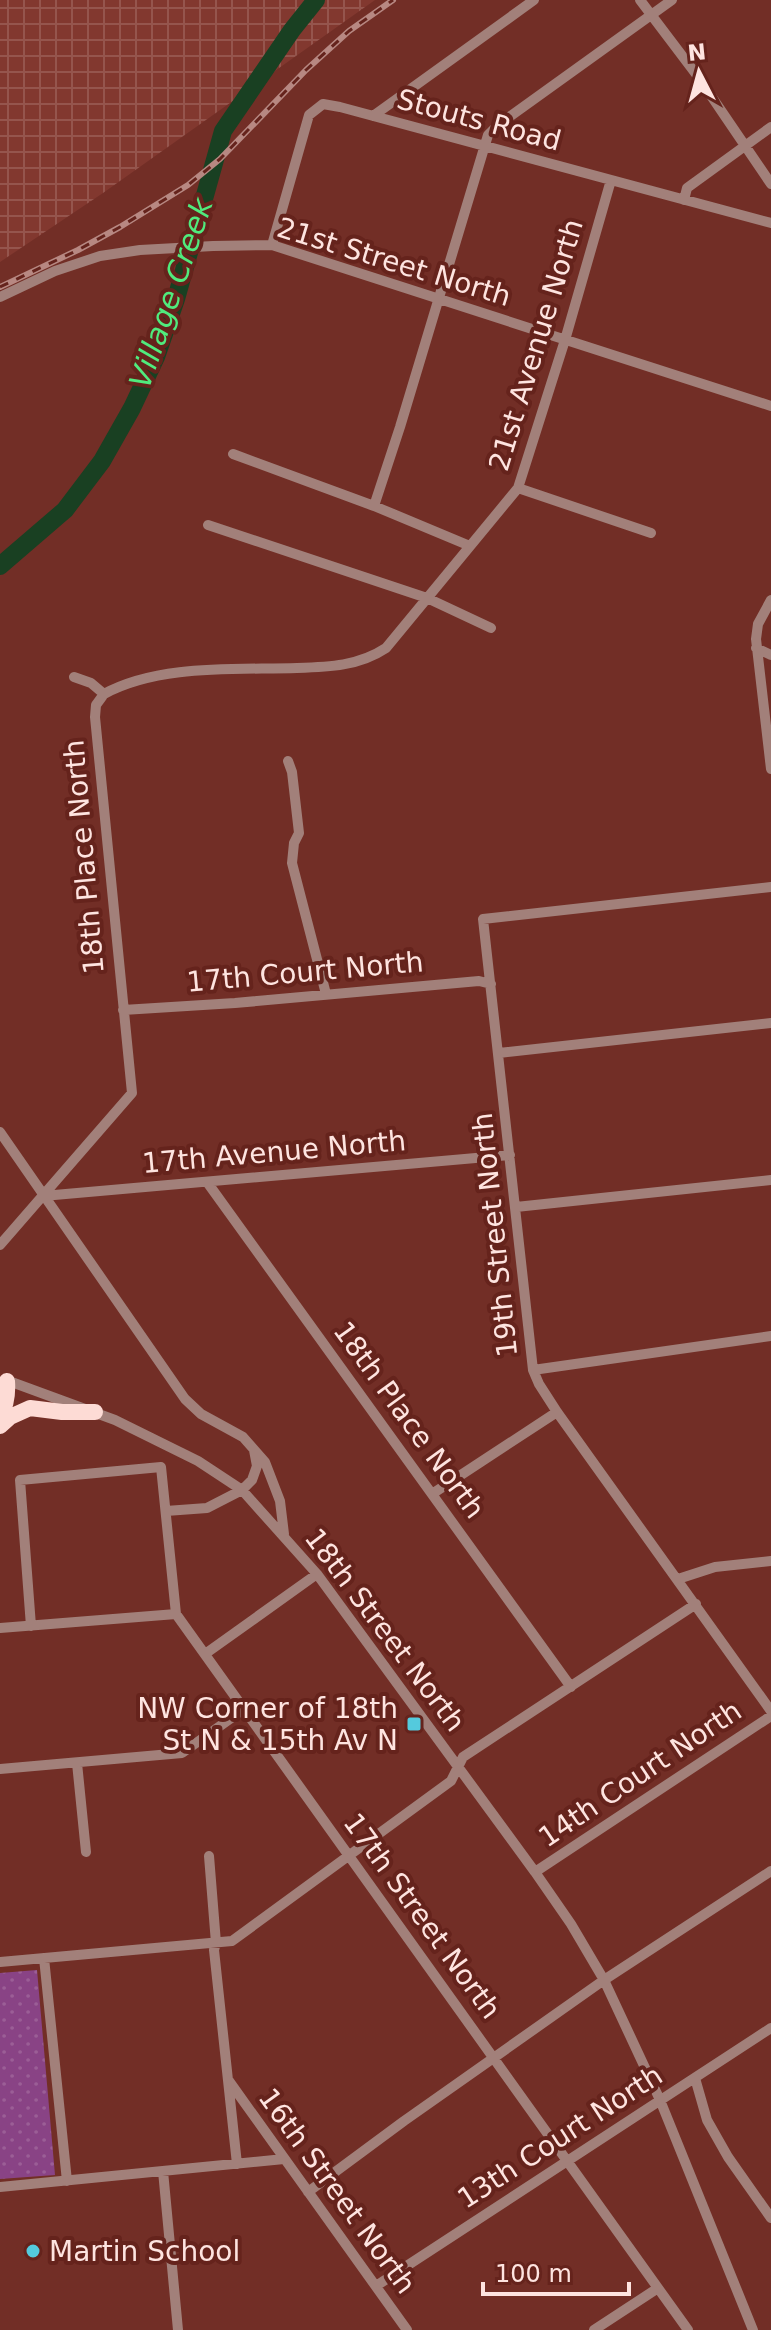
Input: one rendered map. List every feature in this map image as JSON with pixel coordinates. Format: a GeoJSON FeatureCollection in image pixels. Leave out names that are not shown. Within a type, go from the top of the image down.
{"type":"FeatureCollection","features":[{"type":"Feature","properties":{"kind":"highway"},"geometry":{"type":"LineString","coordinates":[[0,1417],[8,1391],[3,1380]]}},
{"type":"Feature","properties":{"kind":"highway"},"geometry":{"type":"LineString","coordinates":[[0,1426],[10,1417],[30,1408],[95,1412]]}},
{"type":"Feature","properties":{"kind":"street"},"geometry":{"type":"LineString","coordinates":[[373,116],[534,0]]}},
{"type":"Feature","properties":{"kind":"street"},"geometry":{"type":"LineString","coordinates":[[640,0],[699,78],[771,184]]}},
{"type":"Feature","properties":{"kind":"street"},"geometry":{"type":"LineString","coordinates":[[374,506],[488,135],[672,0]]}},
{"type":"Feature","properties":{"kind":"street","name":"Stouts Road"},"geometry":{"type":"LineString","coordinates":[[272,245],[311,112],[323,104],[771,223]]}},
{"type":"Feature","properties":{"kind":"street"},"geometry":{"type":"LineString","coordinates":[[684,200],[687,188],[771,127]]}},
{"type":"Feature","properties":{"kind":"street","name":"21st Avenue North"},"geometry":{"type":"LineString","coordinates":[[104,694],[119,686],[165,673],[340,666],[379,653],[394,641],[518,488],[611,180]]}},
{"type":"Feature","properties":{"kind":"street","name":"21st Street North"},"geometry":{"type":"LineString","coordinates":[[0,297],[55,271],[100,256],[140,250],[272,245],[771,406]]}},
{"type":"Feature","properties":{"kind":"street"},"geometry":{"type":"LineString","coordinates":[[233,454],[374,506],[470,546]]}},
{"type":"Feature","properties":{"kind":"street"},"geometry":{"type":"LineString","coordinates":[[518,488],[651,533]]}},
{"type":"Feature","properties":{"kind":"street"},"geometry":{"type":"LineString","coordinates":[[208,525],[427,598],[491,628]]}},
{"type":"Feature","properties":{"kind":"street"},"geometry":{"type":"LineString","coordinates":[[771,600],[758,624],[756,648],[771,769]]}},
{"type":"Feature","properties":{"kind":"street"},"geometry":{"type":"LineString","coordinates":[[756,648],[771,655]]}},
{"type":"Feature","properties":{"kind":"street"},"geometry":{"type":"LineString","coordinates":[[74,677],[91,683],[104,694]]}},
{"type":"Feature","properties":{"kind":"street","name":"18th Place North"},"geometry":{"type":"LineString","coordinates":[[43,1196],[132,1093],[95,717],[96,705],[104,694]]}},
{"type":"Feature","properties":{"kind":"street"},"geometry":{"type":"LineString","coordinates":[[288,761],[299,833],[294,843],[292,863],[326,994]]}},
{"type":"Feature","properties":{"kind":"street","name":"19th Street North"},"geometry":{"type":"LineString","coordinates":[[771,887],[483,919],[533,1370],[557,1412],[771,1713]]}},
{"type":"Feature","properties":{"kind":"street","name":"17th Court North"},"geometry":{"type":"LineString","coordinates":[[123,1010],[479,981],[491,984]]}},
{"type":"Feature","properties":{"kind":"street"},"geometry":{"type":"LineString","coordinates":[[499,1053],[771,1023]]}},
{"type":"Feature","properties":{"kind":"street","name":"18th Street North"},"geometry":{"type":"LineString","coordinates":[[0,1132],[185,1399],[201,1414],[243,1437],[265,1462],[280,1501],[284,1536],[317,1574],[571,1924],[604,1980],[660,2100],[753,2330]]}},
{"type":"Feature","properties":{"kind":"street","name":"17th Avenue North"},"geometry":{"type":"LineString","coordinates":[[43,1196],[510,1155]]}},
{"type":"Feature","properties":{"kind":"street"},"geometry":{"type":"LineString","coordinates":[[516,1207],[771,1180]]}},
{"type":"Feature","properties":{"kind":"street","name":"18th Place North"},"geometry":{"type":"LineString","coordinates":[[207,1182],[571,1687]]}},
{"type":"Feature","properties":{"kind":"street"},"geometry":{"type":"LineString","coordinates":[[0,1245],[43,1196]]}},
{"type":"Feature","properties":{"kind":"street"},"geometry":{"type":"LineString","coordinates":[[533,1370],[771,1336]]}},
{"type":"Feature","properties":{"kind":"street"},"geometry":{"type":"LineString","coordinates":[[3,1380],[95,1412],[198,1461],[242,1490],[284,1536]]}},
{"type":"Feature","properties":{"kind":"street"},"geometry":{"type":"LineString","coordinates":[[432,1494],[557,1412]]}},
{"type":"Feature","properties":{"kind":"street"},"geometry":{"type":"LineString","coordinates":[[166,1511],[207,1508],[242,1490],[252,1480],[257,1466],[254,1448]]}},
{"type":"Feature","properties":{"kind":"street"},"geometry":{"type":"LineString","coordinates":[[0,1628],[31,1626],[176,1614],[161,1467],[20,1480],[31,1626]]}},
{"type":"Feature","properties":{"kind":"street"},"geometry":{"type":"LineString","coordinates":[[678,1579],[715,1567],[771,1561]]}},
{"type":"Feature","properties":{"kind":"street"},"geometry":{"type":"LineString","coordinates":[[205,1654],[317,1574]]}},
{"type":"Feature","properties":{"kind":"street"},"geometry":{"type":"LineString","coordinates":[[0,1962],[232,1941],[451,1781],[463,1757],[696,1604]]}},
{"type":"Feature","properties":{"kind":"street","name":"17th Street North"},"geometry":{"type":"LineString","coordinates":[[176,1614],[688,2330]]}},
{"type":"Feature","properties":{"kind":"street"},"geometry":{"type":"LineString","coordinates":[[0,1769],[182,1753],[244,1709]]}},
{"type":"Feature","properties":{"kind":"street","name":"14th Court North"},"geometry":{"type":"LineString","coordinates":[[535,1872],[771,1713]]}},
{"type":"Feature","properties":{"kind":"street"},"geometry":{"type":"LineString","coordinates":[[77,1763],[86,1852]]}},
{"type":"Feature","properties":{"kind":"street","name":"16th Street North"},"geometry":{"type":"LineString","coordinates":[[209,1856],[214,1950],[237,2164]]}},
{"type":"Feature","properties":{"kind":"street"},"geometry":{"type":"LineString","coordinates":[[308,2192],[604,1980],[771,1871]]}},
{"type":"Feature","properties":{"kind":"street"},"geometry":{"type":"LineString","coordinates":[[44,1958],[67,2181]]}},
{"type":"Feature","properties":{"kind":"street","name":"13th Court North"},"geometry":{"type":"LineString","coordinates":[[376,2286],[771,2028]]}},
{"type":"Feature","properties":{"kind":"street"},"geometry":{"type":"LineString","coordinates":[[695,2078],[707,2120],[728,2157],[771,2218]]}},
{"type":"Feature","properties":{"kind":"street","name":"16th Street North"},"geometry":{"type":"LineString","coordinates":[[228,2081],[407,2330]]}},
{"type":"Feature","properties":{"kind":"street"},"geometry":{"type":"LineString","coordinates":[[0,2187],[284,2159]]}},
{"type":"Feature","properties":{"kind":"street"},"geometry":{"type":"LineString","coordinates":[[163,2171],[178,2330]]}},
{"type":"Feature","properties":{"kind":"street"},"geometry":{"type":"LineString","coordinates":[[594,2330],[658,2288]]}},
{"type":"Feature","properties":{"kind":"shaded area"},"geometry":{"type":"Polygon","coordinates":[[[0,0],[375,0],[103,193],[0,262],[0,0]]]}},
{"type":"Feature","properties":{"kind":"shaded area"},"geometry":{"type":"Polygon","coordinates":[[[37,1970],[55,2175],[0,2179],[0,1973],[37,1970]]]}},
{"type":"Feature","properties":{"kind":"waterway","name":"Village Creek"},"geometry":{"type":"LineString","coordinates":[[0,566],[65,510],[102,461],[132,408],[156,357],[176,299],[223,131],[316,0]]}},
{"type":"Feature","properties":{"kind":"railway"},"geometry":{"type":"LineString","coordinates":[[0,287],[78,250],[188,185],[220,159],[306,70],[349,31],[393,0]]}},
{"type":"Feature","properties":{"kind":"place","name":"NW Corner of 18th St N & 15th Av N"},"geometry":{"type":"Point","coordinates":[414,1724]}},
{"type":"Feature","properties":{"kind":"place","name":"Martin School"},"geometry":{"type":"Point","coordinates":[33,2251]}}]}
